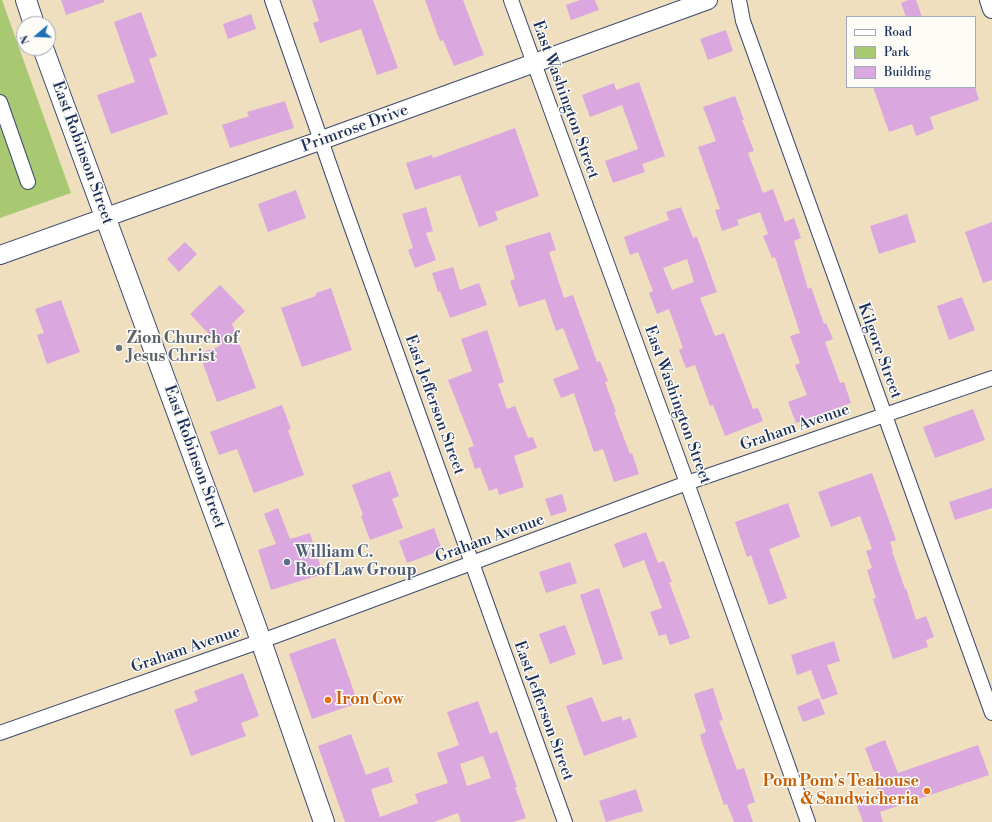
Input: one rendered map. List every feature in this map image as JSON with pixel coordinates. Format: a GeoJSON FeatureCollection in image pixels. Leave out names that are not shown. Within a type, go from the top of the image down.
{"type":"FeatureCollection","features":[{"type":"Feature","properties":{"kind":"main road"},"geometry":{"type":"LineString","coordinates":[[26,0],[31,16]]}},
{"type":"Feature","properties":{"kind":"main road","name":"East Robinson Street"},"geometry":{"type":"LineString","coordinates":[[46,56],[261,641],[324,822]]}},
{"type":"Feature","properties":{"kind":"street","name":"East Jefferson Street"},"geometry":{"type":"LineString","coordinates":[[272,0],[565,822]]}},
{"type":"Feature","properties":{"kind":"street","name":"East Washington Street"},"geometry":{"type":"LineString","coordinates":[[511,0],[687,483],[808,822]]}},
{"type":"Feature","properties":{"kind":"street","name":"Primrose Drive"},"geometry":{"type":"LineString","coordinates":[[0,255],[534,64],[708,0]]}},
{"type":"Feature","properties":{"kind":"street","name":"Kilgore Street"},"geometry":{"type":"LineString","coordinates":[[739,0],[745,29],[992,713]]}},
{"type":"Feature","properties":{"kind":"street"},"geometry":{"type":"LineString","coordinates":[[989,0],[992,9]]}},
{"type":"Feature","properties":{"kind":"street"},"geometry":{"type":"LineString","coordinates":[[0,102],[28,182]]}},
{"type":"Feature","properties":{"kind":"street","name":"Graham Avenue"},"geometry":{"type":"LineString","coordinates":[[0,733],[261,641],[687,483],[992,378]]}},
{"type":"Feature","properties":{"kind":"green space"},"geometry":{"type":"Polygon","coordinates":[[[0,0],[2,0],[16,39],[16,56],[22,56],[71,193],[0,218],[0,0]]]}},
{"type":"Feature","properties":{"kind":"building"},"geometry":{"type":"Polygon","coordinates":[[[61,0],[104,0],[104,2],[66,15],[61,0]]]}},
{"type":"Feature","properties":{"kind":"building"},"geometry":{"type":"Polygon","coordinates":[[[312,0],[373,0],[398,68],[377,75],[361,29],[320,43],[313,23],[319,21],[312,0]]]}},
{"type":"Feature","properties":{"kind":"building"},"geometry":{"type":"Polygon","coordinates":[[[425,0],[463,0],[484,55],[454,66],[443,40],[440,41],[425,0]]]}},
{"type":"Feature","properties":{"kind":"building"},"geometry":{"type":"Polygon","coordinates":[[[580,0],[595,0],[599,10],[571,20],[566,5],[580,0]]]}},
{"type":"Feature","properties":{"kind":"building"},"geometry":{"type":"Polygon","coordinates":[[[909,0],[916,0],[922,16],[906,16],[901,3],[909,0]]]}},
{"type":"Feature","properties":{"kind":"building"},"geometry":{"type":"Polygon","coordinates":[[[141,12],[157,56],[149,59],[168,114],[111,134],[97,95],[135,82],[114,22],[141,12]]]}},
{"type":"Feature","properties":{"kind":"building"},"geometry":{"type":"Polygon","coordinates":[[[251,14],[256,29],[228,39],[223,24],[251,14]]]}},
{"type":"Feature","properties":{"kind":"building"},"geometry":{"type":"Polygon","coordinates":[[[726,30],[733,51],[708,60],[700,39],[726,30]]]}},
{"type":"Feature","properties":{"kind":"building"},"geometry":{"type":"Polygon","coordinates":[[[639,82],[665,156],[642,164],[645,172],[613,183],[605,161],[638,149],[622,105],[590,117],[582,95],[614,83],[616,90],[639,82]]]}},
{"type":"Feature","properties":{"kind":"building"},"geometry":{"type":"Polygon","coordinates":[[[873,88],[975,88],[979,100],[930,117],[934,129],[916,136],[912,124],[889,132],[873,88]]]}},
{"type":"Feature","properties":{"kind":"building"},"geometry":{"type":"Polygon","coordinates":[[[735,96],[744,120],[742,120],[754,151],[748,153],[763,193],[773,189],[785,222],[794,218],[801,238],[794,241],[808,289],[811,287],[824,324],[826,323],[833,339],[825,342],[840,383],[844,382],[851,403],[796,423],[788,402],[807,395],[795,365],[800,363],[790,336],[800,333],[775,257],[772,258],[763,236],[768,234],[760,212],[737,220],[739,225],[722,231],[715,210],[720,209],[698,147],[716,141],[703,107],[735,96]]]}},
{"type":"Feature","properties":{"kind":"building"},"geometry":{"type":"Polygon","coordinates":[[[285,101],[294,128],[230,148],[222,125],[249,116],[247,112],[285,101]]]}},
{"type":"Feature","properties":{"kind":"building"},"geometry":{"type":"Polygon","coordinates":[[[515,128],[539,196],[495,212],[498,220],[479,227],[460,175],[415,190],[406,163],[432,155],[433,158],[515,128]]]}},
{"type":"Feature","properties":{"kind":"building"},"geometry":{"type":"Polygon","coordinates":[[[296,190],[306,218],[268,232],[258,204],[296,190]]]}},
{"type":"Feature","properties":{"kind":"building"},"geometry":{"type":"Polygon","coordinates":[[[426,207],[433,231],[426,233],[436,260],[415,268],[408,250],[413,248],[402,214],[426,207]]]}},
{"type":"Feature","properties":{"kind":"building"},"geometry":{"type":"Polygon","coordinates":[[[681,207],[693,238],[697,237],[717,292],[700,298],[715,336],[724,333],[753,409],[758,408],[763,421],[725,436],[713,405],[710,406],[695,365],[686,368],[679,350],[683,348],[669,309],[657,314],[649,293],[653,291],[638,252],[630,255],[624,237],[669,220],[666,212],[681,207]],[[687,259],[663,268],[672,290],[694,282],[687,259]]]}},
{"type":"Feature","properties":{"kind":"building"},"geometry":{"type":"Polygon","coordinates":[[[907,214],[916,242],[879,254],[870,226],[907,214]]]}},
{"type":"Feature","properties":{"kind":"building"},"geometry":{"type":"Polygon","coordinates":[[[992,222],[992,280],[983,283],[965,232],[992,222]]]}},
{"type":"Feature","properties":{"kind":"building"},"geometry":{"type":"Polygon","coordinates":[[[550,232],[556,250],[549,252],[564,298],[573,295],[597,362],[600,361],[608,381],[605,382],[616,412],[614,412],[630,454],[632,453],[639,474],[614,482],[603,449],[594,452],[574,393],[561,398],[553,379],[579,369],[563,328],[556,331],[545,299],[519,307],[510,281],[515,279],[505,246],[550,232]]]}},
{"type":"Feature","properties":{"kind":"building"},"geometry":{"type":"Polygon","coordinates":[[[185,242],[197,254],[179,272],[167,259],[185,242]]]}},
{"type":"Feature","properties":{"kind":"building"},"geometry":{"type":"Polygon","coordinates":[[[453,267],[460,290],[479,283],[487,305],[450,318],[440,291],[438,292],[432,273],[453,267]]]}},
{"type":"Feature","properties":{"kind":"building"},"geometry":{"type":"Polygon","coordinates":[[[220,285],[245,311],[232,324],[256,388],[217,402],[199,353],[220,346],[190,314],[220,285]]]}},
{"type":"Feature","properties":{"kind":"building"},"geometry":{"type":"Polygon","coordinates":[[[331,288],[352,350],[302,367],[281,308],[316,296],[316,293],[331,288]]]}},
{"type":"Feature","properties":{"kind":"building"},"geometry":{"type":"Polygon","coordinates":[[[962,297],[975,330],[949,340],[937,306],[962,297]]]}},
{"type":"Feature","properties":{"kind":"building"},"geometry":{"type":"Polygon","coordinates":[[[61,300],[80,352],[47,364],[37,335],[44,333],[35,309],[61,300]]]}},
{"type":"Feature","properties":{"kind":"building"},"geometry":{"type":"Polygon","coordinates":[[[487,330],[504,382],[498,384],[507,409],[515,406],[528,438],[533,437],[537,448],[514,456],[524,487],[499,495],[497,488],[489,491],[480,467],[475,469],[468,448],[474,446],[448,380],[472,371],[461,339],[487,330]]]}},
{"type":"Feature","properties":{"kind":"building"},"geometry":{"type":"Polygon","coordinates":[[[282,405],[291,429],[288,430],[304,475],[254,493],[237,449],[219,455],[210,432],[282,405]]]}},
{"type":"Feature","properties":{"kind":"building"},"geometry":{"type":"Polygon","coordinates":[[[973,409],[985,440],[935,458],[923,427],[973,409]]]}},
{"type":"Feature","properties":{"kind":"building"},"geometry":{"type":"Polygon","coordinates":[[[390,471],[399,496],[392,499],[403,528],[370,540],[352,485],[390,471]]]}},
{"type":"Feature","properties":{"kind":"building"},"geometry":{"type":"Polygon","coordinates":[[[872,473],[896,540],[890,542],[892,551],[916,620],[926,616],[934,637],[926,640],[928,647],[893,659],[873,599],[876,598],[867,570],[872,568],[866,551],[872,549],[860,516],[831,527],[818,492],[872,473]]]}},
{"type":"Feature","properties":{"kind":"building"},"geometry":{"type":"Polygon","coordinates":[[[992,488],[992,508],[955,520],[949,502],[992,488]]]}},
{"type":"Feature","properties":{"kind":"building"},"geometry":{"type":"Polygon","coordinates":[[[562,494],[567,511],[551,516],[545,499],[562,494]]]}},
{"type":"Feature","properties":{"kind":"building"},"geometry":{"type":"Polygon","coordinates":[[[788,503],[800,537],[769,549],[787,598],[769,605],[751,555],[747,557],[735,522],[788,503]]]}},
{"type":"Feature","properties":{"kind":"building"},"geometry":{"type":"Polygon","coordinates":[[[278,508],[290,539],[310,533],[323,574],[271,590],[258,550],[276,544],[264,514],[278,508]]]}},
{"type":"Feature","properties":{"kind":"building"},"geometry":{"type":"Polygon","coordinates":[[[434,528],[442,550],[407,563],[399,541],[434,528]]]}},
{"type":"Feature","properties":{"kind":"building"},"geometry":{"type":"Polygon","coordinates":[[[646,532],[658,563],[664,561],[672,582],[669,582],[690,638],[670,645],[666,634],[659,636],[650,612],[662,608],[644,560],[623,568],[614,544],[646,532]]]}},
{"type":"Feature","properties":{"kind":"building"},"geometry":{"type":"Polygon","coordinates":[[[570,562],[577,583],[546,593],[539,572],[570,562]]]}},
{"type":"Feature","properties":{"kind":"building"},"geometry":{"type":"Polygon","coordinates":[[[599,588],[623,659],[603,665],[580,595],[599,588]]]}},
{"type":"Feature","properties":{"kind":"building"},"geometry":{"type":"Polygon","coordinates":[[[565,625],[576,654],[550,664],[539,634],[565,625]]]}},
{"type":"Feature","properties":{"kind":"building"},"geometry":{"type":"Polygon","coordinates":[[[335,638],[358,703],[312,719],[289,654],[335,638]]]}},
{"type":"Feature","properties":{"kind":"building"},"geometry":{"type":"Polygon","coordinates":[[[834,641],[840,661],[827,665],[838,694],[822,700],[811,670],[797,675],[791,655],[834,641]]]}},
{"type":"Feature","properties":{"kind":"building"},"geometry":{"type":"Polygon","coordinates":[[[243,673],[259,716],[241,723],[246,736],[191,756],[174,710],[198,701],[194,691],[243,673]]]}},
{"type":"Feature","properties":{"kind":"building"},"geometry":{"type":"Polygon","coordinates":[[[713,688],[723,720],[719,721],[737,770],[744,768],[755,802],[747,805],[753,822],[734,822],[727,804],[724,805],[700,735],[706,732],[694,694],[713,688]]]}},
{"type":"Feature","properties":{"kind":"building"},"geometry":{"type":"Polygon","coordinates":[[[592,697],[602,722],[621,716],[623,721],[630,718],[637,737],[584,756],[566,706],[592,697]]]}},
{"type":"Feature","properties":{"kind":"building"},"geometry":{"type":"Polygon","coordinates":[[[819,698],[825,714],[803,722],[797,707],[819,698]]]}},
{"type":"Feature","properties":{"kind":"building"},"geometry":{"type":"Polygon","coordinates":[[[478,701],[490,734],[497,731],[517,787],[515,787],[526,818],[513,822],[461,822],[458,813],[434,822],[345,822],[318,746],[351,734],[366,775],[388,767],[393,782],[371,789],[380,817],[418,803],[415,794],[448,783],[437,753],[459,745],[447,712],[478,701]],[[483,756],[460,764],[467,786],[491,778],[483,756]]]}},
{"type":"Feature","properties":{"kind":"building"},"geometry":{"type":"Polygon","coordinates":[[[885,740],[898,773],[978,745],[989,775],[880,812],[883,822],[863,822],[856,803],[879,794],[874,781],[877,780],[865,748],[885,740]]]}},
{"type":"Feature","properties":{"kind":"building"},"geometry":{"type":"Polygon","coordinates":[[[636,789],[643,811],[606,822],[599,801],[636,789]]]}},
{"type":"Feature","properties":{"kind":"place","name":"Zion Church of Jesus Christ"},"geometry":{"type":"Point","coordinates":[119,348]}},
{"type":"Feature","properties":{"kind":"place","name":"William C. Roof Law Group"},"geometry":{"type":"Point","coordinates":[287,562]}},
{"type":"Feature","properties":{"kind":"place","name":"Iron Cow"},"geometry":{"type":"Point","coordinates":[328,700]}},
{"type":"Feature","properties":{"kind":"place","name":"Pom Pom's Teahouse & Sandwicheria"},"geometry":{"type":"Point","coordinates":[927,791]}}]}
